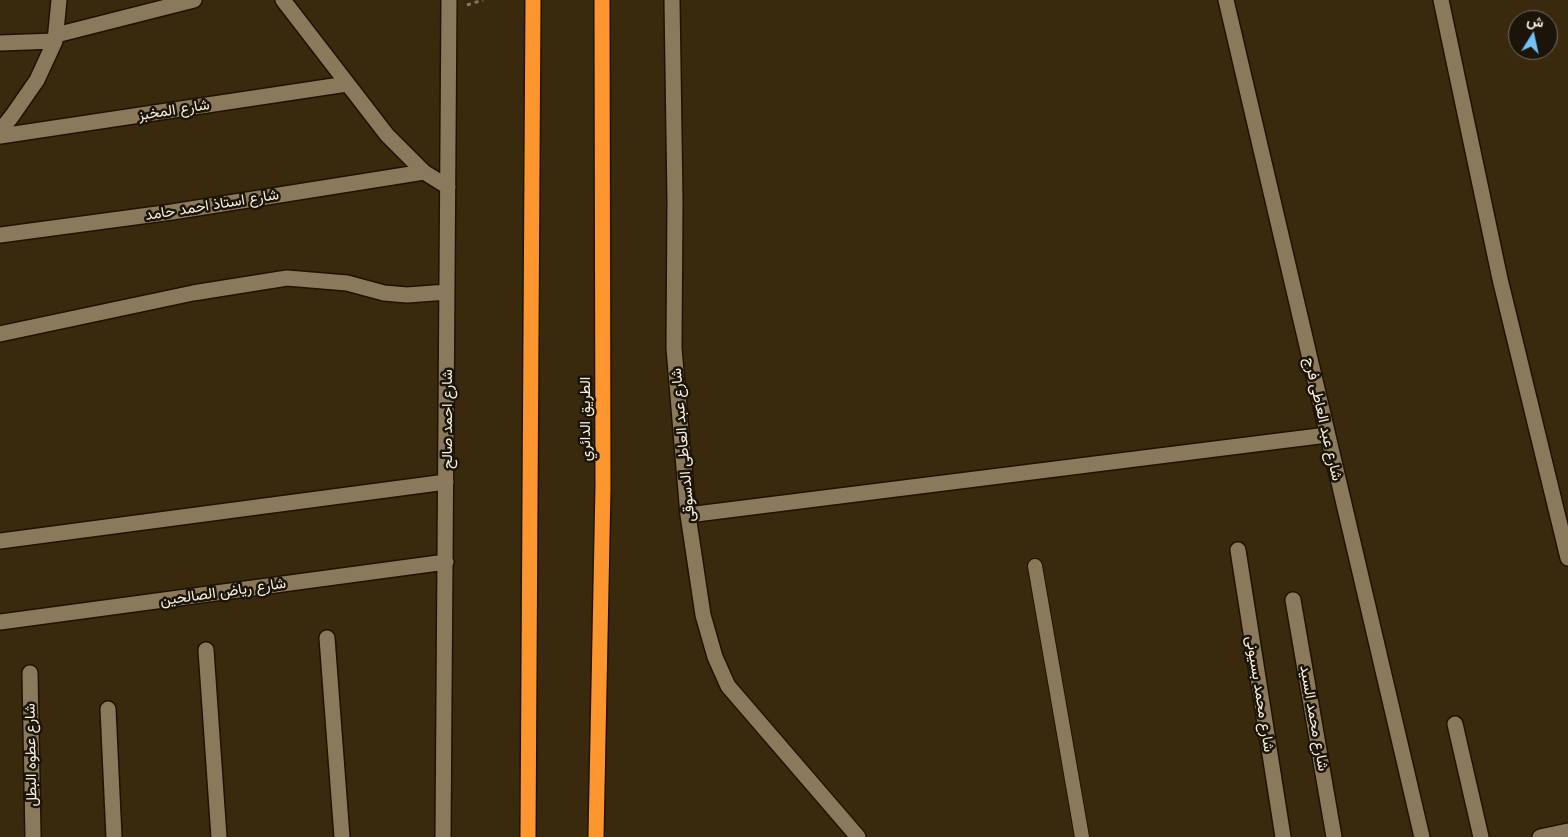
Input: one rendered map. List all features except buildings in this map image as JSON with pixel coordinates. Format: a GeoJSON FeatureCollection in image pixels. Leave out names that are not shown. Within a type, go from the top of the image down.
{"type":"FeatureCollection","features":[{"type":"Feature","properties":{"kind":"highway"},"geometry":{"type":"LineString","coordinates":[[528,837],[528,491],[532,0]]}},
{"type":"Feature","properties":{"kind":"highway","name":"الطريق الدائري"},"geometry":{"type":"LineString","coordinates":[[596,837],[603,487],[602,0]]}},
{"type":"Feature","properties":{"kind":"street"},"geometry":{"type":"LineString","coordinates":[[0,131],[37,80],[56,38],[59,0]]}},
{"type":"Feature","properties":{"kind":"street"},"geometry":{"type":"LineString","coordinates":[[0,44],[56,38],[194,0]]}},
{"type":"Feature","properties":{"kind":"street"},"geometry":{"type":"LineString","coordinates":[[283,0],[386,135],[424,172],[448,188]]}},
{"type":"Feature","properties":{"kind":"street","name":"شارع احمد صالح"},"geometry":{"type":"LineString","coordinates":[[443,837],[449,0]]}},
{"type":"Feature","properties":{"kind":"street","name":"شارع عبد العاطى الدسوقى"},"geometry":{"type":"LineString","coordinates":[[672,0],[675,200],[674,348],[688,515],[703,615],[715,657],[728,686],[858,837]]}},
{"type":"Feature","properties":{"kind":"street","name":"شارع عبد العاطى فرج"},"geometry":{"type":"LineString","coordinates":[[1226,0],[1422,837]]}},
{"type":"Feature","properties":{"kind":"street"},"geometry":{"type":"LineString","coordinates":[[1440,0],[1500,280],[1568,558]]}},
{"type":"Feature","properties":{"kind":"street","name":"شارع المخبز"},"geometry":{"type":"LineString","coordinates":[[0,136],[347,84]]}},
{"type":"Feature","properties":{"kind":"street","name":"شارع استاذ احمد حامد"},"geometry":{"type":"LineString","coordinates":[[0,235],[172,212],[424,172]]}},
{"type":"Feature","properties":{"kind":"street"},"geometry":{"type":"LineString","coordinates":[[0,334],[193,293],[287,278],[347,283],[407,295],[448,292]]}},
{"type":"Feature","properties":{"kind":"street"},"geometry":{"type":"LineString","coordinates":[[688,515],[1327,435]]}},
{"type":"Feature","properties":{"kind":"street"},"geometry":{"type":"LineString","coordinates":[[0,541],[446,482]]}},
{"type":"Feature","properties":{"kind":"street","name":"شارع محمد بسيونى"},"geometry":{"type":"LineString","coordinates":[[1238,550],[1283,837]]}},
{"type":"Feature","properties":{"kind":"street","name":"شارع رياض الصالحين"},"geometry":{"type":"LineString","coordinates":[[0,622],[446,562]]}},
{"type":"Feature","properties":{"kind":"street","name":"شارع محمد السيد"},"geometry":{"type":"LineString","coordinates":[[1294,600],[1334,837]]}},
{"type":"Feature","properties":{"kind":"street"},"geometry":{"type":"LineString","coordinates":[[326,638],[342,837]]}},
{"type":"Feature","properties":{"kind":"street"},"geometry":{"type":"LineString","coordinates":[[206,650],[219,837]]}},
{"type":"Feature","properties":{"kind":"street","name":"شارع عطوه البطل"},"geometry":{"type":"LineString","coordinates":[[30,673],[33,837]]}},
{"type":"Feature","properties":{"kind":"street"},"geometry":{"type":"LineString","coordinates":[[108,709],[114,837]]}},
{"type":"Feature","properties":{"kind":"street"},"geometry":{"type":"LineString","coordinates":[[1455,724],[1481,837]]}},
{"type":"Feature","properties":{"kind":"street"},"geometry":{"type":"LineString","coordinates":[[1540,837],[1568,831]]}},
{"type":"Feature","properties":{"kind":"lane"},"geometry":{"type":"LineString","coordinates":[[1035,566],[1082,837]]}},
{"type":"Feature","properties":{"kind":"path"},"geometry":{"type":"LineString","coordinates":[[471,4],[483,0]]}}]}
